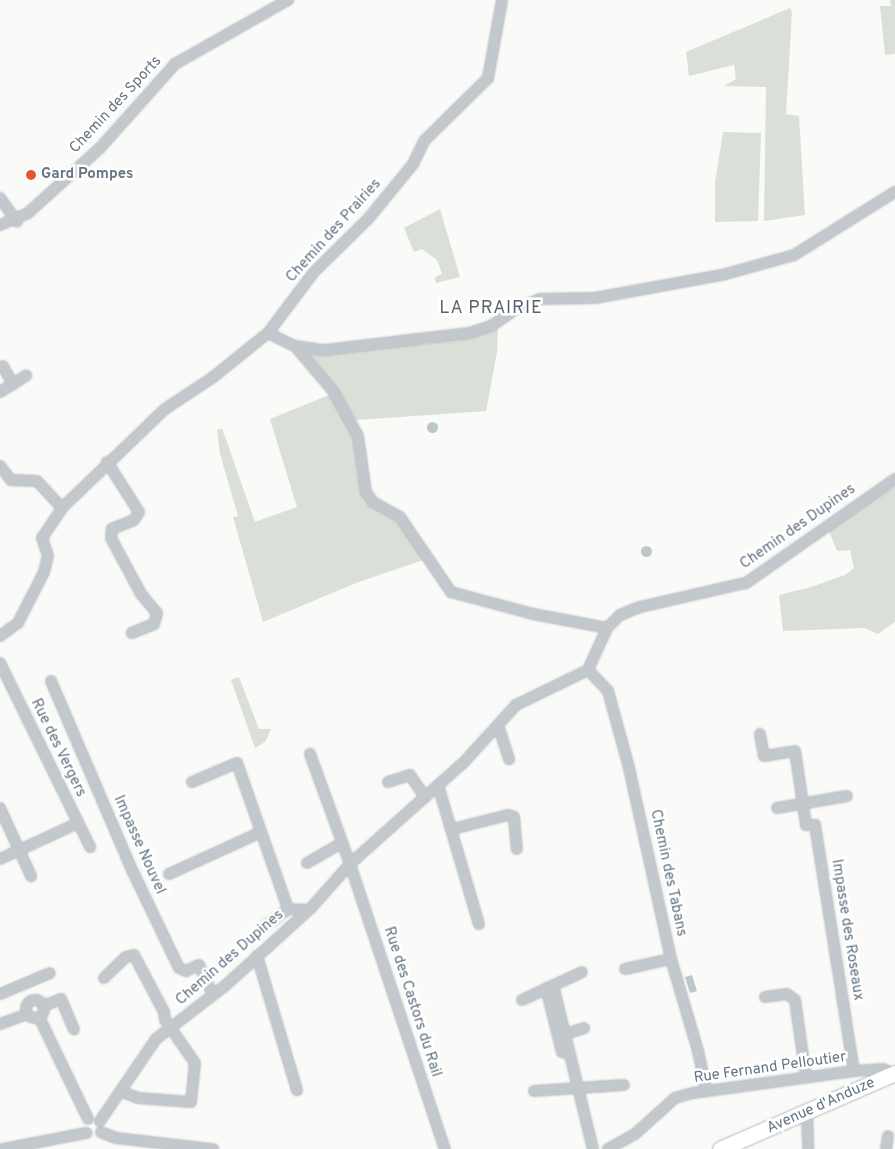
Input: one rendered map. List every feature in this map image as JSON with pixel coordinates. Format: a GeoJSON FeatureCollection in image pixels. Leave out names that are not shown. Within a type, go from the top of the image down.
{"type":"FeatureCollection","features":[{"type":"Feature","properties":{"kind":"main road","name":"Avenue d'Anduze"},"geometry":{"type":"LineString","coordinates":[[720,1149],[895,1074]]}},
{"type":"Feature","properties":{"kind":"street","name":"Chemin des Sports"},"geometry":{"type":"LineString","coordinates":[[0,225],[17,220],[100,148],[165,72],[288,0]]}},
{"type":"Feature","properties":{"kind":"street","name":"Chemin des Prairies"},"geometry":{"type":"LineString","coordinates":[[0,636],[18,622],[44,572],[48,556],[42,538],[62,508],[165,409],[212,378],[268,333],[314,272],[368,219],[413,164],[424,141],[488,78],[502,0]]}},
{"type":"Feature","properties":{"kind":"street"},"geometry":{"type":"LineString","coordinates":[[268,333],[295,346],[325,350],[469,333],[491,326],[516,309],[540,299],[594,298],[722,275],[794,255],[895,192]]}},
{"type":"Feature","properties":{"kind":"street"},"geometry":{"type":"LineString","coordinates":[[0,198],[17,220]]}},
{"type":"Feature","properties":{"kind":"street"},"geometry":{"type":"LineString","coordinates":[[295,346],[333,391],[353,422],[358,436],[366,492],[373,502],[400,517],[452,592],[533,614],[607,628]]}},
{"type":"Feature","properties":{"kind":"street"},"geometry":{"type":"LineString","coordinates":[[3,366],[12,385]]}},
{"type":"Feature","properties":{"kind":"street"},"geometry":{"type":"LineString","coordinates":[[0,392],[26,376]]}},
{"type":"Feature","properties":{"kind":"street"},"geometry":{"type":"LineString","coordinates":[[108,462],[139,512],[134,520],[112,529],[111,538],[141,594],[157,613],[154,624],[132,633]]}},
{"type":"Feature","properties":{"kind":"street"},"geometry":{"type":"LineString","coordinates":[[0,466],[11,480],[37,481],[62,508]]}},
{"type":"Feature","properties":{"kind":"street","name":"Chemin des Dupines"},"geometry":{"type":"LineString","coordinates":[[100,1121],[145,1053],[170,1028],[213,995],[308,910],[350,864],[438,785],[516,705],[588,670],[607,628],[628,610],[746,583],[895,479]]}},
{"type":"Feature","properties":{"kind":"street","name":"Rue des Vergers"},"geometry":{"type":"LineString","coordinates":[[0,663],[90,847]]}},
{"type":"Feature","properties":{"kind":"street","name":"Chemin des Tabans"},"geometry":{"type":"LineString","coordinates":[[588,670],[608,692],[629,768],[670,959],[698,1051],[706,1090]]}},
{"type":"Feature","properties":{"kind":"street","name":"Impasse Nouvel"},"geometry":{"type":"LineString","coordinates":[[51,681],[133,872],[179,968],[186,971],[199,965],[213,995]]}},
{"type":"Feature","properties":{"kind":"street"},"geometry":{"type":"LineString","coordinates":[[498,725],[509,759]]}},
{"type":"Feature","properties":{"kind":"street","name":"Impasse des Roseaux"},"geometry":{"type":"LineString","coordinates":[[760,734],[764,756],[795,751],[806,826],[815,825],[854,1071]]}},
{"type":"Feature","properties":{"kind":"street"},"geometry":{"type":"LineString","coordinates":[[310,754],[350,864]]}},
{"type":"Feature","properties":{"kind":"street","name":"Chemin des Dupines"},"geometry":{"type":"LineString","coordinates":[[192,782],[237,763],[288,909]]}},
{"type":"Feature","properties":{"kind":"street"},"geometry":{"type":"LineString","coordinates":[[388,782],[410,775],[425,797]]}},
{"type":"Feature","properties":{"kind":"street"},"geometry":{"type":"LineString","coordinates":[[438,785],[454,829],[479,924]]}},
{"type":"Feature","properties":{"kind":"street"},"geometry":{"type":"LineString","coordinates":[[777,808],[847,796]]}},
{"type":"Feature","properties":{"kind":"street"},"geometry":{"type":"LineString","coordinates":[[0,808],[31,876]]}},
{"type":"Feature","properties":{"kind":"street"},"geometry":{"type":"LineString","coordinates":[[454,829],[508,815],[514,817],[517,849]]}},
{"type":"Feature","properties":{"kind":"street"},"geometry":{"type":"LineString","coordinates":[[0,859],[78,823]]}},
{"type":"Feature","properties":{"kind":"street"},"geometry":{"type":"LineString","coordinates":[[169,874],[261,832]]}},
{"type":"Feature","properties":{"kind":"street"},"geometry":{"type":"LineString","coordinates":[[307,863],[341,843]]}},
{"type":"Feature","properties":{"kind":"street","name":"Rue des Castors du Rail"},"geometry":{"type":"LineString","coordinates":[[350,864],[445,1149]]}},
{"type":"Feature","properties":{"kind":"street","name":"Chemin des Dupines"},"geometry":{"type":"LineString","coordinates":[[264,927],[288,909],[308,910]]}},
{"type":"Feature","properties":{"kind":"street","name":"Chemin des Dupines"},"geometry":{"type":"LineString","coordinates":[[104,978],[126,957],[134,956],[170,1028]]}},
{"type":"Feature","properties":{"kind":"street"},"geometry":{"type":"LineString","coordinates":[[257,956],[297,1090]]}},
{"type":"Feature","properties":{"kind":"street"},"geometry":{"type":"LineString","coordinates":[[625,969],[670,959]]}},
{"type":"Feature","properties":{"kind":"street"},"geometry":{"type":"LineString","coordinates":[[522,1000],[582,972]]}},
{"type":"Feature","properties":{"kind":"street"},"geometry":{"type":"LineString","coordinates":[[0,994],[50,973]]}},
{"type":"Feature","properties":{"kind":"street"},"geometry":{"type":"LineString","coordinates":[[24,984],[32,1001],[43,1006],[62,999],[74,1029]]}},
{"type":"Feature","properties":{"kind":"street"},"geometry":{"type":"LineString","coordinates":[[550,987],[566,1034],[593,1149]]}},
{"type":"Feature","properties":{"kind":"street"},"geometry":{"type":"LineString","coordinates":[[550,987],[562,1052],[570,1054]]}},
{"type":"Feature","properties":{"kind":"street"},"geometry":{"type":"LineString","coordinates":[[765,997],[787,994],[795,1000],[806,1076]]}},
{"type":"Feature","properties":{"kind":"street"},"geometry":{"type":"LineString","coordinates":[[27,1014],[26,1009],[32,1001]]}},
{"type":"Feature","properties":{"kind":"street"},"geometry":{"type":"LineString","coordinates":[[39,1017],[43,1014],[43,1006]]}},
{"type":"Feature","properties":{"kind":"street"},"geometry":{"type":"LineString","coordinates":[[0,1024],[27,1014],[39,1017]]}},
{"type":"Feature","properties":{"kind":"street"},"geometry":{"type":"LineString","coordinates":[[39,1017],[88,1119]]}},
{"type":"Feature","properties":{"kind":"street"},"geometry":{"type":"LineString","coordinates":[[120,1091],[138,1098],[191,1102],[196,1063],[170,1028]]}},
{"type":"Feature","properties":{"kind":"street"},"geometry":{"type":"LineString","coordinates":[[566,1034],[584,1028]]}},
{"type":"Feature","properties":{"kind":"street","name":"Rue Fernand Pelloutier"},"geometry":{"type":"LineString","coordinates":[[608,1149],[635,1134],[675,1098],[706,1090],[806,1076],[883,1070],[895,1074]]}},
{"type":"Feature","properties":{"kind":"street"},"geometry":{"type":"LineString","coordinates":[[534,1091],[624,1085]]}},
{"type":"Feature","properties":{"kind":"street"},"geometry":{"type":"LineString","coordinates":[[806,1113],[808,1149]]}},
{"type":"Feature","properties":{"kind":"street"},"geometry":{"type":"LineString","coordinates":[[88,1119],[100,1121],[94,1134]]}},
{"type":"Feature","properties":{"kind":"street"},"geometry":{"type":"LineString","coordinates":[[88,1119],[84,1124],[94,1134]]}},
{"type":"Feature","properties":{"kind":"street"},"geometry":{"type":"LineString","coordinates":[[3,1149],[94,1134],[213,1149]]}},
{"type":"Feature","properties":{"kind":"street"},"geometry":{"type":"LineString","coordinates":[[886,1149],[888,1136]]}},
{"type":"Feature","properties":{"kind":"shaded area"},"geometry":{"type":"Polygon","coordinates":[[[890,0],[895,0],[895,54],[885,55],[880,6],[891,6],[890,0]]]}},
{"type":"Feature","properties":{"kind":"shaded area"},"geometry":{"type":"Polygon","coordinates":[[[790,8],[792,12],[786,114],[799,116],[805,215],[764,221],[766,87],[724,86],[736,79],[734,65],[689,76],[686,52],[790,8]]]}},
{"type":"Feature","properties":{"kind":"shaded area"},"geometry":{"type":"Polygon","coordinates":[[[723,132],[761,133],[758,221],[715,222],[715,183],[723,132]]]}},
{"type":"Feature","properties":{"kind":"shaded area"},"geometry":{"type":"Polygon","coordinates":[[[440,209],[460,277],[436,283],[435,277],[442,274],[437,260],[422,249],[414,252],[404,228],[440,209]]]}},
{"type":"Feature","properties":{"kind":"shaded area"},"geometry":{"type":"Polygon","coordinates":[[[498,324],[497,352],[486,411],[356,420],[303,351],[428,344],[494,330],[498,324]]]}},
{"type":"Feature","properties":{"kind":"shaded area"},"geometry":{"type":"Polygon","coordinates":[[[329,395],[351,424],[362,490],[402,525],[426,559],[356,583],[263,622],[233,517],[238,516],[220,454],[217,430],[222,428],[255,522],[297,507],[270,419],[329,395]]]}},
{"type":"Feature","properties":{"kind":"shaded area"},"geometry":{"type":"Polygon","coordinates":[[[432,421],[438,427],[432,433],[426,427],[432,421]]]}},
{"type":"Feature","properties":{"kind":"shaded area"},"geometry":{"type":"Polygon","coordinates":[[[895,487],[895,622],[878,634],[864,628],[783,631],[779,595],[811,587],[845,575],[854,568],[850,550],[837,551],[828,529],[870,499],[895,487]]]}},
{"type":"Feature","properties":{"kind":"shaded area"},"geometry":{"type":"Polygon","coordinates":[[[646,545],[652,551],[646,557],[640,551],[646,545]]]}},
{"type":"Feature","properties":{"kind":"shaded area"},"geometry":{"type":"Polygon","coordinates":[[[239,677],[259,729],[271,729],[265,742],[255,748],[231,680],[239,677]]]}},
{"type":"Feature","properties":{"kind":"shaded area"},"geometry":{"type":"Polygon","coordinates":[[[692,975],[697,991],[690,993],[685,977],[692,975]]]}},
{"type":"Feature","properties":{"kind":"place","name":"Gard Pompes"},"geometry":{"type":"Point","coordinates":[31,175]}},
{"type":"Feature","properties":{"kind":"district","name":"LA PRAIRIE"},"geometry":{"type":"Point","coordinates":[491,309]}}]}
